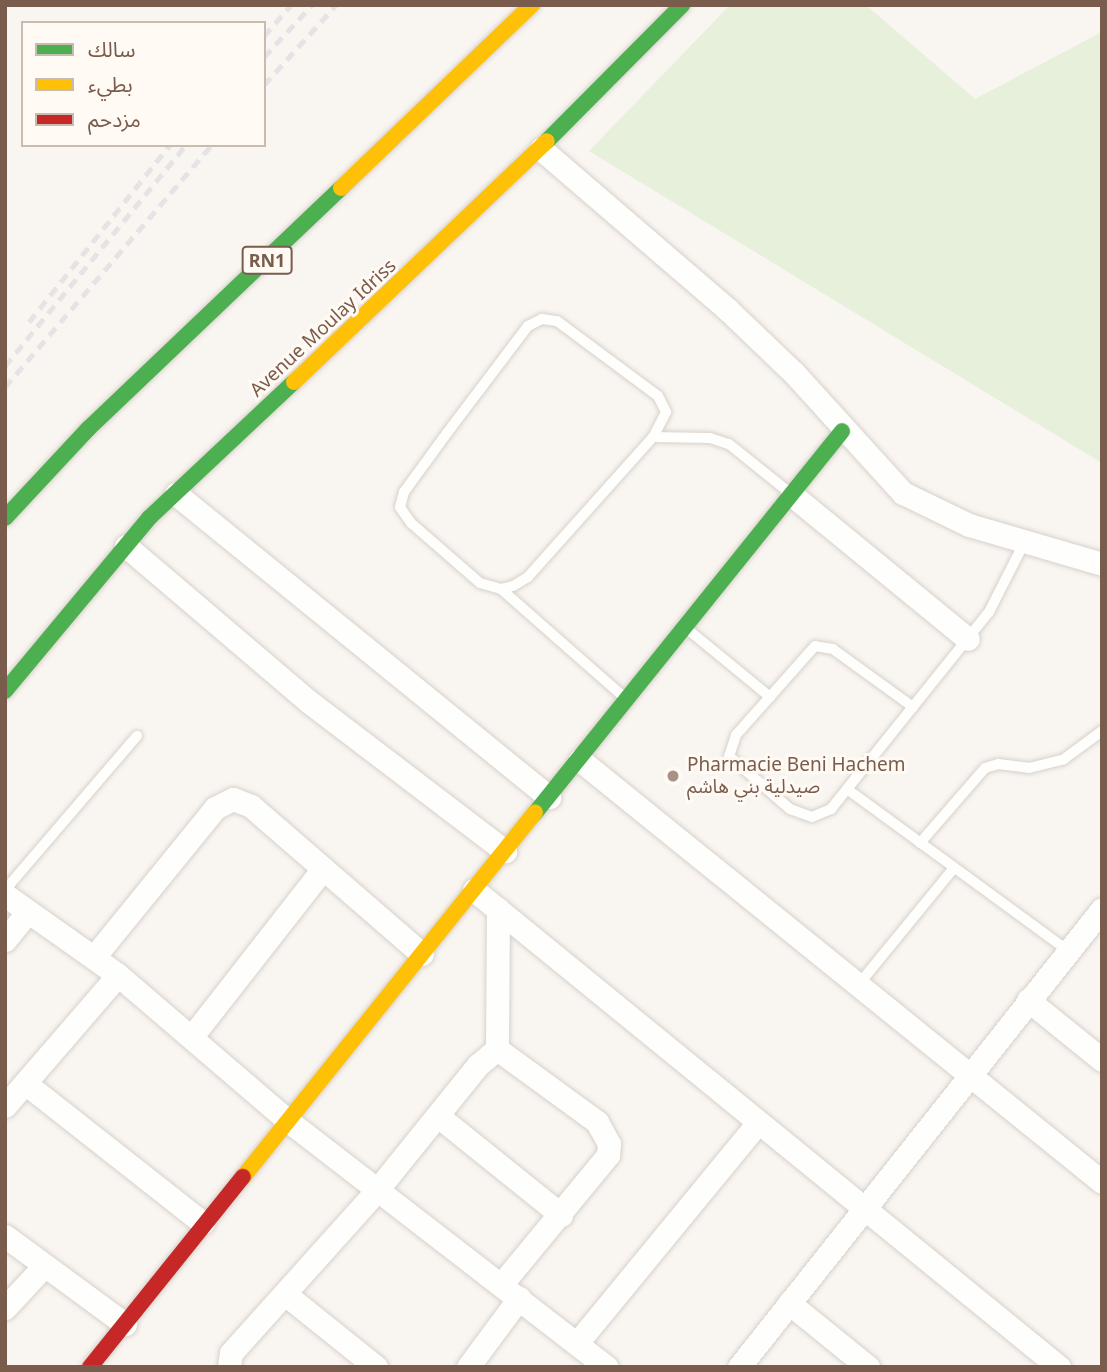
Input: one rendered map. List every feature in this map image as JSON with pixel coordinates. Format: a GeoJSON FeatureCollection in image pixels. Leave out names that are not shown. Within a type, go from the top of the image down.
{"type":"FeatureCollection","features":[{"type":"Feature","properties":{"kind":"street","name":"RN1"},"geometry":{"type":"LineString","coordinates":[[5,518],[88,429],[532,5]]}},
{"type":"Feature","properties":{"kind":"street","name":"Avenue Moulay Idriss"},"geometry":{"type":"LineString","coordinates":[[5,691],[125,546],[176,494],[541,149],[682,5]]}},
{"type":"Feature","properties":{"kind":"street"},"geometry":{"type":"LineString","coordinates":[[541,149],[728,310],[802,381],[842,431],[903,493],[928,509],[1102,564]]}},
{"type":"Feature","properties":{"kind":"street"},"geometry":{"type":"LineString","coordinates":[[90,1367],[842,431]]}},
{"type":"Feature","properties":{"kind":"street"},"geometry":{"type":"LineString","coordinates":[[176,494],[549,797]]}},
{"type":"Feature","properties":{"kind":"street"},"geometry":{"type":"LineString","coordinates":[[792,495],[968,639]]}},
{"type":"Feature","properties":{"kind":"street"},"geometry":{"type":"LineString","coordinates":[[125,546],[309,701],[505,851]]}},
{"type":"Feature","properties":{"kind":"street"},"geometry":{"type":"LineString","coordinates":[[580,760],[1102,1182]]}},
{"type":"Feature","properties":{"kind":"street"},"geometry":{"type":"LineString","coordinates":[[94,957],[222,802],[233,799],[251,806],[422,954]]}},
{"type":"Feature","properties":{"kind":"street"},"geometry":{"type":"LineString","coordinates":[[193,1035],[322,870]]}},
{"type":"Feature","properties":{"kind":"street"},"geometry":{"type":"LineString","coordinates":[[474,890],[757,1124],[1059,1367]]}},
{"type":"Feature","properties":{"kind":"street"},"geometry":{"type":"LineString","coordinates":[[5,895],[118,975],[193,1035],[287,1120],[577,1343],[600,1365]]}},
{"type":"Feature","properties":{"kind":"street"},"geometry":{"type":"LineString","coordinates":[[229,1367],[231,1353],[377,1190],[478,1065],[497,1049],[498,909]]}},
{"type":"Feature","properties":{"kind":"street"},"geometry":{"type":"LineString","coordinates":[[5,940],[27,912]]}},
{"type":"Feature","properties":{"kind":"street"},"geometry":{"type":"LineString","coordinates":[[739,1367],[1028,1000],[1100,913]]}},
{"type":"Feature","properties":{"kind":"street"},"geometry":{"type":"LineString","coordinates":[[5,1106],[118,975]]}},
{"type":"Feature","properties":{"kind":"street"},"geometry":{"type":"LineString","coordinates":[[1028,1000],[1099,1053]]}},
{"type":"Feature","properties":{"kind":"street"},"geometry":{"type":"LineString","coordinates":[[468,1367],[510,1292],[561,1216],[608,1155],[606,1131],[497,1049]]}},
{"type":"Feature","properties":{"kind":"street"},"geometry":{"type":"LineString","coordinates":[[25,1083],[204,1223]]}},
{"type":"Feature","properties":{"kind":"street"},"geometry":{"type":"LineString","coordinates":[[438,1116],[561,1216]]}},
{"type":"Feature","properties":{"kind":"street"},"geometry":{"type":"LineString","coordinates":[[577,1343],[757,1124]]}},
{"type":"Feature","properties":{"kind":"street"},"geometry":{"type":"LineString","coordinates":[[5,1236],[43,1267],[125,1324]]}},
{"type":"Feature","properties":{"kind":"street"},"geometry":{"type":"LineString","coordinates":[[5,1308],[43,1267]]}},
{"type":"Feature","properties":{"kind":"street"},"geometry":{"type":"LineString","coordinates":[[285,1294],[376,1367]]}},
{"type":"Feature","properties":{"kind":"street"},"geometry":{"type":"LineString","coordinates":[[789,1303],[868,1367]]}},
{"type":"Feature","properties":{"kind":"lane"},"geometry":{"type":"LineString","coordinates":[[501,589],[528,577],[653,437],[666,412],[658,396],[557,321],[542,319],[528,326],[400,499],[411,523],[480,583],[501,589],[628,700]]}},
{"type":"Feature","properties":{"kind":"lane"},"geometry":{"type":"LineString","coordinates":[[653,437],[710,438],[729,444],[792,495]]}},
{"type":"Feature","properties":{"kind":"lane"},"geometry":{"type":"LineString","coordinates":[[913,707],[821,645],[810,649],[730,742],[732,762],[803,815],[831,809],[968,639],[1007,581],[1025,541]]}},
{"type":"Feature","properties":{"kind":"lane"},"geometry":{"type":"LineString","coordinates":[[686,628],[770,697]]}},
{"type":"Feature","properties":{"kind":"lane"},"geometry":{"type":"LineString","coordinates":[[920,843],[985,768],[998,764],[1029,768],[1064,759],[1102,731]]}},
{"type":"Feature","properties":{"kind":"lane"},"geometry":{"type":"LineString","coordinates":[[5,890],[136,736]]}},
{"type":"Feature","properties":{"kind":"lane"},"geometry":{"type":"LineString","coordinates":[[847,789],[1068,951]]}},
{"type":"Feature","properties":{"kind":"lane"},"geometry":{"type":"LineString","coordinates":[[859,984],[954,868]]}},
{"type":"Feature","properties":{"kind":"green space"},"geometry":{"type":"Polygon","coordinates":[[[730,5],[866,5],[975,99],[1102,32],[1102,463],[589,151],[730,5]]]}},
{"type":"Feature","properties":{"kind":"railway"},"geometry":{"type":"LineString","coordinates":[[266,34],[291,5]]}},
{"type":"Feature","properties":{"kind":"railway"},"geometry":{"type":"LineString","coordinates":[[266,55],[312,5]]}},
{"type":"Feature","properties":{"kind":"railway"},"geometry":{"type":"LineString","coordinates":[[266,83],[336,5]]}},
{"type":"Feature","properties":{"kind":"railway"},"geometry":{"type":"LineString","coordinates":[[29,322],[168,147]]}},
{"type":"Feature","properties":{"kind":"railway"},"geometry":{"type":"LineString","coordinates":[[5,366],[184,147]]}},
{"type":"Feature","properties":{"kind":"railway"},"geometry":{"type":"LineString","coordinates":[[5,387],[210,147]]}},
{"type":"Feature","properties":{"kind":"traffic: fast"},"geometry":{"type":"LineString","coordinates":[[547,141],[682,5]]}},
{"type":"Feature","properties":{"kind":"traffic: fast"},"geometry":{"type":"LineString","coordinates":[[5,518],[88,429],[341,188]]}},
{"type":"Feature","properties":{"kind":"traffic: fast"},"geometry":{"type":"LineString","coordinates":[[5,691],[149,518],[294,382]]}},
{"type":"Feature","properties":{"kind":"traffic: fast"},"geometry":{"type":"LineString","coordinates":[[535,813],[842,431]]}},
{"type":"Feature","properties":{"kind":"traffic: slow"},"geometry":{"type":"LineString","coordinates":[[341,188],[532,5]]}},
{"type":"Feature","properties":{"kind":"traffic: slow"},"geometry":{"type":"LineString","coordinates":[[294,382],[547,141]]}},
{"type":"Feature","properties":{"kind":"traffic: slow"},"geometry":{"type":"LineString","coordinates":[[243,1177],[535,813]]}},
{"type":"Feature","properties":{"kind":"traffic: jam"},"geometry":{"type":"LineString","coordinates":[[90,1367],[243,1177]]}},
{"type":"Feature","properties":{"kind":"place","name":"Pharmacie Beni Hachem صيدلية بني هاشم"},"geometry":{"type":"Point","coordinates":[673,776]}}]}
